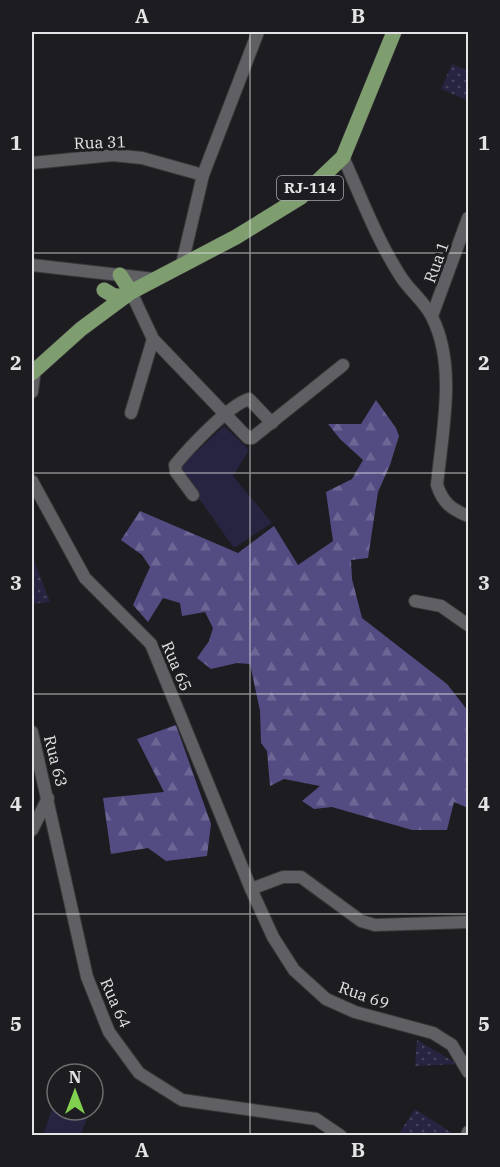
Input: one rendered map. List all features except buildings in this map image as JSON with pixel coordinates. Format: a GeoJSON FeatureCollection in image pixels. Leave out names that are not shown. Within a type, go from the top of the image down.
{"type":"FeatureCollection","features":[{"type":"Feature","properties":{"kind":"main road","name":"RJ-114"},"geometry":{"type":"LineString","coordinates":[[33,371],[129,294],[236,237],[301,197],[343,157],[394,32]]}},
{"type":"Feature","properties":{"kind":"main road"},"geometry":{"type":"LineString","coordinates":[[103,289],[114,296],[129,294],[116,274]]}},
{"type":"Feature","properties":{"kind":"street"},"geometry":{"type":"LineString","coordinates":[[182,264],[203,175],[258,32]]}},
{"type":"Feature","properties":{"kind":"street","name":"Rua 31"},"geometry":{"type":"LineString","coordinates":[[32,163],[113,155],[142,158],[203,175]]}},
{"type":"Feature","properties":{"kind":"street"},"geometry":{"type":"LineString","coordinates":[[343,157],[386,250],[402,278],[432,316],[442,349],[445,376],[437,484],[441,498],[449,508],[468,516]]}},
{"type":"Feature","properties":{"kind":"street","name":"Rua 1"},"geometry":{"type":"LineString","coordinates":[[432,316],[468,218]]}},
{"type":"Feature","properties":{"kind":"street"},"geometry":{"type":"LineString","coordinates":[[32,265],[154,279]]}},
{"type":"Feature","properties":{"kind":"street"},"geometry":{"type":"LineString","coordinates":[[95,272],[103,289]]}},
{"type":"Feature","properties":{"kind":"street"},"geometry":{"type":"LineString","coordinates":[[103,313],[105,279],[116,274]]}},
{"type":"Feature","properties":{"kind":"street"},"geometry":{"type":"LineString","coordinates":[[129,294],[153,339],[224,416],[250,439],[343,365]]}},
{"type":"Feature","properties":{"kind":"street"},"geometry":{"type":"LineString","coordinates":[[131,413],[153,339]]}},
{"type":"Feature","properties":{"kind":"street"},"geometry":{"type":"LineString","coordinates":[[32,392],[33,371]]}},
{"type":"Feature","properties":{"kind":"street"},"geometry":{"type":"LineString","coordinates":[[193,495],[176,472],[175,465],[224,416],[241,401],[249,399],[272,423]]}},
{"type":"Feature","properties":{"kind":"street","name":"Rua 65"},"geometry":{"type":"LineString","coordinates":[[32,481],[85,578],[152,644],[251,889]]}},
{"type":"Feature","properties":{"kind":"street"},"geometry":{"type":"LineString","coordinates":[[415,601],[441,606],[468,625]]}},
{"type":"Feature","properties":{"kind":"street","name":"Rua 63"},"geometry":{"type":"LineString","coordinates":[[32,732],[48,798]]}},
{"type":"Feature","properties":{"kind":"street"},"geometry":{"type":"LineString","coordinates":[[32,830],[48,798]]}},
{"type":"Feature","properties":{"kind":"street","name":"Rua 64"},"geometry":{"type":"LineString","coordinates":[[48,798],[87,977],[109,1032],[139,1073],[182,1100],[316,1119],[341,1136]]}},
{"type":"Feature","properties":{"kind":"street"},"geometry":{"type":"LineString","coordinates":[[251,889],[292,875],[301,877],[361,921],[375,925],[468,922]]}},
{"type":"Feature","properties":{"kind":"street","name":"Rua 69"},"geometry":{"type":"LineString","coordinates":[[251,889],[273,937],[294,970],[327,999],[355,1012],[433,1034],[452,1045],[468,1072]]}},
{"type":"Feature","properties":{"kind":"shaded area"},"geometry":{"type":"Polygon","coordinates":[[[452,64],[468,71],[468,101],[441,89],[452,64]]]}},
{"type":"Feature","properties":{"kind":"shaded area"},"geometry":{"type":"Polygon","coordinates":[[[224,426],[249,450],[233,476],[272,523],[234,548],[178,469],[224,426]]]}},
{"type":"Feature","properties":{"kind":"shaded area"},"geometry":{"type":"Polygon","coordinates":[[[32,555],[50,602],[32,604],[32,555]]]}},
{"type":"Feature","properties":{"kind":"shaded area"},"geometry":{"type":"Polygon","coordinates":[[[417,1040],[458,1064],[415,1066],[417,1040]]]}},
{"type":"Feature","properties":{"kind":"shaded area"},"geometry":{"type":"Polygon","coordinates":[[[415,1109],[455,1135],[398,1135],[415,1109]]]}},
{"type":"Feature","properties":{"kind":"shaded area"},"geometry":{"type":"Polygon","coordinates":[[[48,1122],[86,1122],[81,1135],[43,1135],[48,1122]]]}},
{"type":"Feature","properties":{"kind":"green space"},"geometry":{"type":"Polygon","coordinates":[[[376,400],[399,436],[378,492],[368,558],[351,560],[352,579],[362,618],[447,684],[468,711],[468,808],[454,802],[447,830],[412,830],[332,807],[314,809],[302,801],[320,786],[284,779],[270,786],[267,751],[261,743],[260,711],[250,664],[237,663],[211,669],[197,658],[209,641],[213,628],[205,612],[182,616],[180,603],[163,598],[148,622],[133,605],[150,567],[142,555],[121,540],[140,511],[238,553],[274,526],[298,565],[333,541],[326,492],[352,479],[363,460],[340,439],[328,424],[361,424],[376,400]]]}},
{"type":"Feature","properties":{"kind":"green space"},"geometry":{"type":"Polygon","coordinates":[[[176,725],[211,824],[207,856],[166,861],[148,848],[111,854],[103,798],[164,792],[137,739],[176,725]]]}}]}
